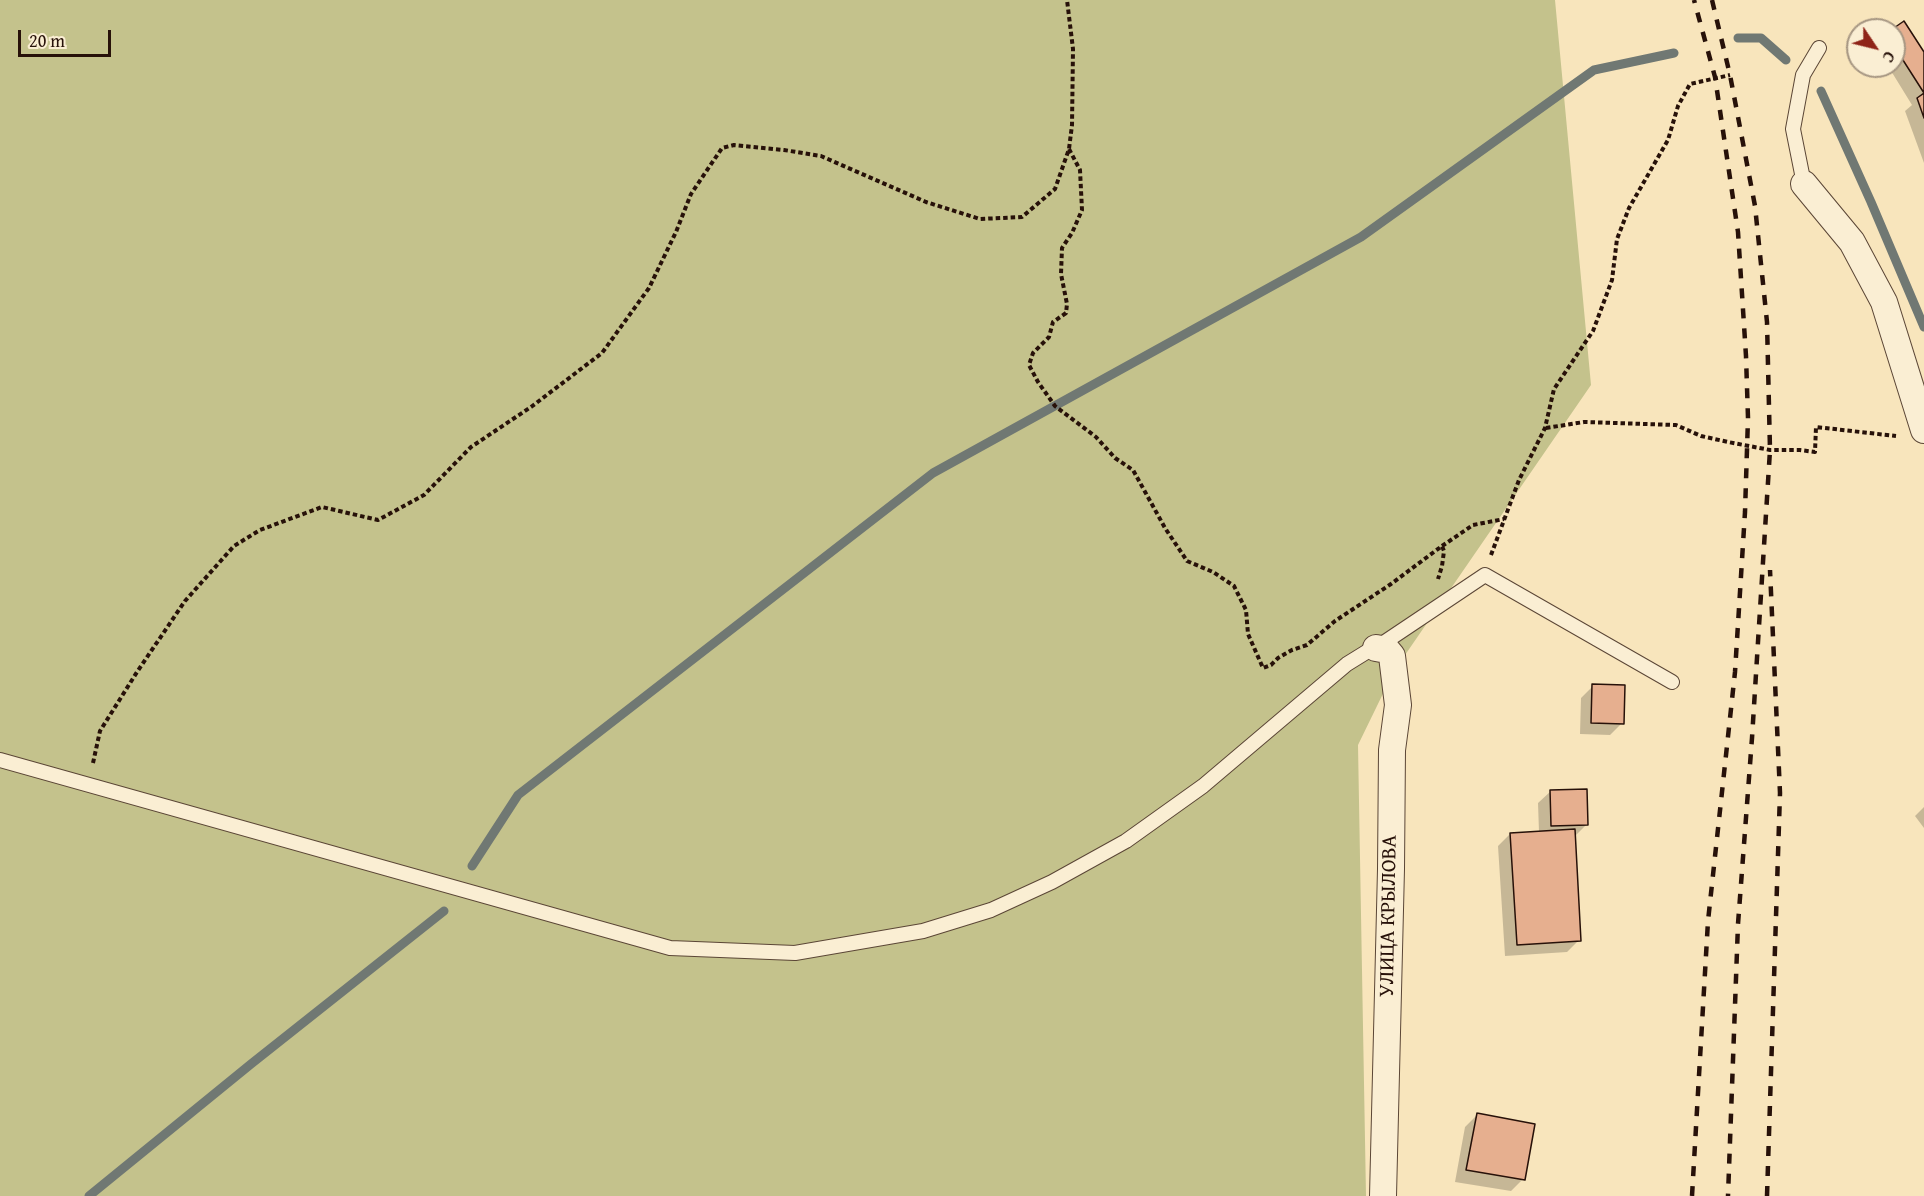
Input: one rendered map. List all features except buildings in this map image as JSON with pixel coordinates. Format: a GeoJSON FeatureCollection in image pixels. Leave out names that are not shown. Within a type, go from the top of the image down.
{"type":"FeatureCollection","features":[{"type":"Feature","properties":{"kind":"street"},"geometry":{"type":"LineString","coordinates":[[1804,184],[1852,242],[1884,302],[1913,433]]}},
{"type":"Feature","properties":{"kind":"street","name":"УЛИЦА КРЫЛОВА"},"geometry":{"type":"LineString","coordinates":[[1376,648],[1387,650],[1392,656],[1398,705],[1392,750],[1383,1196]]}},
{"type":"Feature","properties":{"kind":"lane"},"geometry":{"type":"LineString","coordinates":[[1804,184],[1792,129],[1803,75],[1819,48]]}},
{"type":"Feature","properties":{"kind":"lane"},"geometry":{"type":"LineString","coordinates":[[0,760],[670,948],[795,953],[923,931],[991,910],[1052,882],[1126,841],[1203,786],[1347,664],[1376,648],[1485,575],[1672,682]]}},
{"type":"Feature","properties":{"kind":"path"},"geometry":{"type":"LineString","coordinates":[[93,764],[100,731],[137,672],[185,601],[234,546],[260,530],[322,507],[378,519],[387,515],[424,495],[471,447],[531,407],[602,352],[649,288],[676,232],[691,194],[722,148],[734,145],[821,156],[926,202],[980,219],[1022,217],[1055,189],[1069,149],[1072,125],[1073,49],[1067,0]]}},
{"type":"Feature","properties":{"kind":"path"},"geometry":{"type":"LineString","coordinates":[[1485,575],[1519,480],[1545,428],[1554,389],[1593,331],[1612,280],[1617,239],[1629,208],[1644,186],[1668,140],[1678,106],[1690,84],[1730,75]]}},
{"type":"Feature","properties":{"kind":"path"},"geometry":{"type":"LineString","coordinates":[[1069,149],[1080,170],[1082,210],[1072,233],[1062,248],[1061,274],[1067,304],[1066,313],[1053,322],[1049,337],[1033,353],[1029,365],[1055,406],[1096,437],[1115,458],[1132,470],[1187,561],[1213,572],[1234,585],[1246,610],[1248,634],[1263,668],[1271,665],[1278,658],[1307,645],[1335,621],[1473,525],[1504,519]]}},
{"type":"Feature","properties":{"kind":"path"},"geometry":{"type":"LineString","coordinates":[[1545,428],[1584,422],[1676,425],[1701,436],[1728,442],[1770,450],[1800,450],[1815,453],[1816,427],[1913,433]]}},
{"type":"Feature","properties":{"kind":"path"},"geometry":{"type":"LineString","coordinates":[[1431,585],[1438,578],[1442,566],[1444,551],[1442,546]]}},
{"type":"Feature","properties":{"kind":"shaded area"},"geometry":{"type":"Polygon","coordinates":[[[0,0],[1555,0],[1591,385],[1394,671],[1358,745],[1366,1196],[0,1196],[0,0]]]}},
{"type":"Feature","properties":{"kind":"waterway"},"geometry":{"type":"LineString","coordinates":[[1738,38],[1761,38],[1786,60]]}},
{"type":"Feature","properties":{"kind":"waterway"},"geometry":{"type":"LineString","coordinates":[[472,866],[518,795],[933,473],[1361,237],[1594,70],[1674,53]]}},
{"type":"Feature","properties":{"kind":"waterway"},"geometry":{"type":"LineString","coordinates":[[1821,91],[1924,327]]}},
{"type":"Feature","properties":{"kind":"waterway"},"geometry":{"type":"LineString","coordinates":[[89,1196],[444,911]]}},
{"type":"Feature","properties":{"kind":"railway"},"geometry":{"type":"LineString","coordinates":[[1692,1196],[1708,921],[1735,672],[1745,512],[1748,418],[1738,232],[1715,77],[1694,0]]}},
{"type":"Feature","properties":{"kind":"railway"},"geometry":{"type":"LineString","coordinates":[[1712,0],[1730,75],[1755,206],[1767,322],[1770,450],[1738,924],[1728,1196]]}},
{"type":"Feature","properties":{"kind":"railway"},"geometry":{"type":"LineString","coordinates":[[1767,1196],[1780,793],[1770,570]]}}]}
